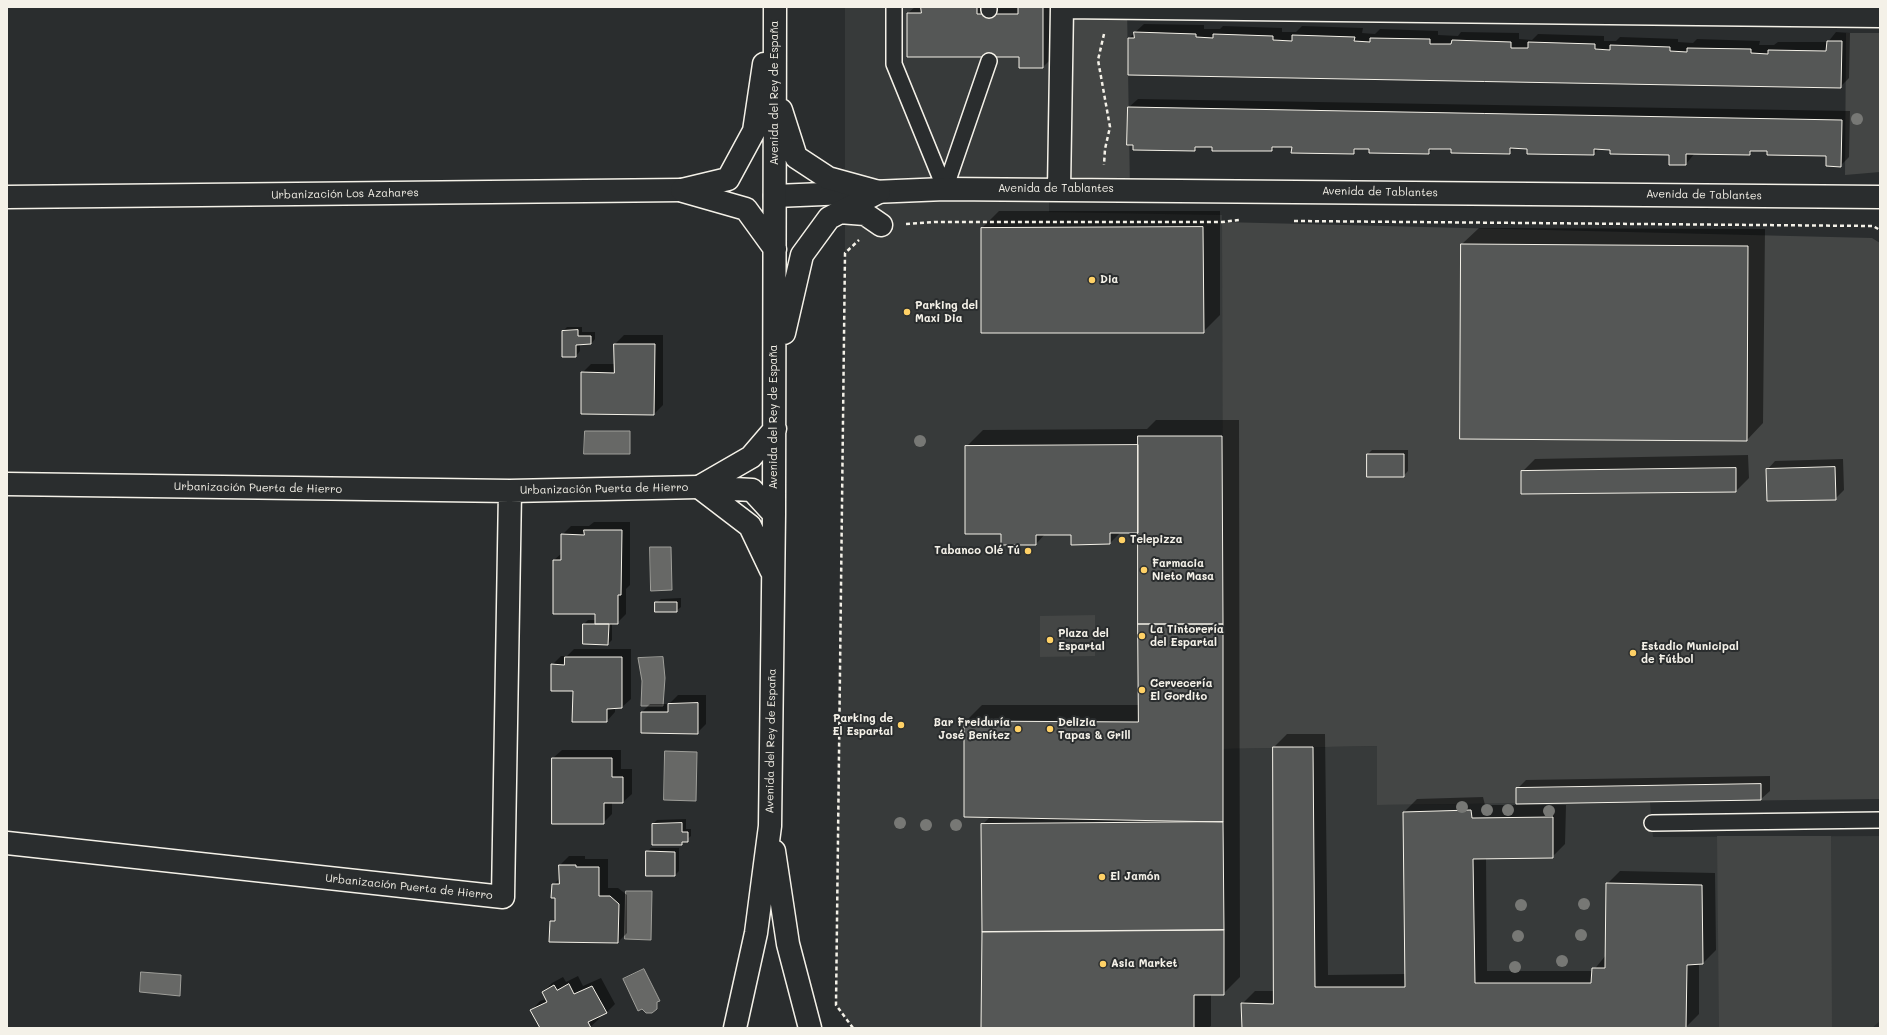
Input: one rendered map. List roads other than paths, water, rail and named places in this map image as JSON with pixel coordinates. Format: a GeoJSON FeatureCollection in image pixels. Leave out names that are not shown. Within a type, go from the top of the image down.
{"type":"FeatureCollection","features":[{"type":"Feature","properties":{"kind":"street","name":"Avenida del Rey de España"},"geometry":{"type":"LineString","coordinates":[[735,1028],[756,933],[770,826],[774,514],[774,7]]}},
{"type":"Feature","properties":{"kind":"street"},"geometry":{"type":"LineString","coordinates":[[682,190],[728,178],[754,131],[774,7]]}},
{"type":"Feature","properties":{"kind":"street"},"geometry":{"type":"LineString","coordinates":[[1059,189],[1062,7],[1880,16]]}},
{"type":"Feature","properties":{"kind":"street"},"geometry":{"type":"LineString","coordinates":[[775,93],[796,158],[828,178],[880,192]]}},
{"type":"Feature","properties":{"kind":"street","name":"Avenida de Tablantes"},"geometry":{"type":"LineString","coordinates":[[774,196],[945,189],[1104,189],[1880,197]]}},
{"type":"Feature","properties":{"kind":"street"},"geometry":{"type":"LineString","coordinates":[[682,190],[746,209],[774,249]]}},
{"type":"Feature","properties":{"kind":"street","name":"Urbanización Los Azahares"},"geometry":{"type":"LineString","coordinates":[[7,197],[682,190]]}},
{"type":"Feature","properties":{"kind":"street"},"geometry":{"type":"LineString","coordinates":[[773,575],[750,526],[699,487],[751,457],[774,421],[786,320],[802,254],[829,218],[880,192]]}},
{"type":"Feature","properties":{"kind":"street"},"geometry":{"type":"LineString","coordinates":[[840,212],[865,214],[881,225]]}},
{"type":"Feature","properties":{"kind":"street","name":"Urbanización Puerta de Hierro"},"geometry":{"type":"LineString","coordinates":[[7,484],[510,491],[699,487],[752,490],[774,514]]}},
{"type":"Feature","properties":{"kind":"street","name":"Urbanización Puerta de Hierro"},"geometry":{"type":"LineString","coordinates":[[7,843],[503,897],[510,491]]}},
{"type":"Feature","properties":{"kind":"street","name":"Avenida del Rey de España"},"geometry":{"type":"LineString","coordinates":[[770,826],[788,944],[810,1028]]}},
{"type":"Feature","properties":{"kind":"lane"},"geometry":{"type":"LineString","coordinates":[[894,7],[894,64],[945,189]]}},
{"type":"Feature","properties":{"kind":"lane"},"geometry":{"type":"LineString","coordinates":[[945,189],[989,61]]}},
{"type":"Feature","properties":{"kind":"lane"},"geometry":{"type":"LineString","coordinates":[[1652,822],[1880,820]]}},
{"type":"Feature","properties":{"kind":"place","name":"Dia"},"geometry":{"type":"Point","coordinates":[1092,280]}},
{"type":"Feature","properties":{"kind":"place","name":"Parking del Maxi Dia"},"geometry":{"type":"Point","coordinates":[907,312]}},
{"type":"Feature","properties":{"kind":"place","name":"Telepizza"},"geometry":{"type":"Point","coordinates":[1122,540]}},
{"type":"Feature","properties":{"kind":"place","name":"Tabanco Olé Tú"},"geometry":{"type":"Point","coordinates":[1028,551]}},
{"type":"Feature","properties":{"kind":"place","name":"Farmacia Nieto Masa"},"geometry":{"type":"Point","coordinates":[1144,570]}},
{"type":"Feature","properties":{"kind":"place","name":"La Tintorería del Espartal"},"geometry":{"type":"Point","coordinates":[1142,636]}},
{"type":"Feature","properties":{"kind":"place","name":"Plaza del Espartal"},"geometry":{"type":"Point","coordinates":[1050,640]}},
{"type":"Feature","properties":{"kind":"place","name":"Estadio Municipal de Fútbol"},"geometry":{"type":"Point","coordinates":[1633,653]}},
{"type":"Feature","properties":{"kind":"place","name":"Cervecería El Gordito"},"geometry":{"type":"Point","coordinates":[1142,690]}},
{"type":"Feature","properties":{"kind":"place","name":"Parking de El Espartal"},"geometry":{"type":"Point","coordinates":[901,725]}},
{"type":"Feature","properties":{"kind":"place","name":"Bar Freiduría José Benítez"},"geometry":{"type":"Point","coordinates":[1018,729]}},
{"type":"Feature","properties":{"kind":"place","name":"Delizia Tapas & Grill"},"geometry":{"type":"Point","coordinates":[1050,729]}},
{"type":"Feature","properties":{"kind":"place","name":"El Jamón"},"geometry":{"type":"Point","coordinates":[1102,877]}},
{"type":"Feature","properties":{"kind":"place","name":"Asia Market"},"geometry":{"type":"Point","coordinates":[1103,964]}}]}
